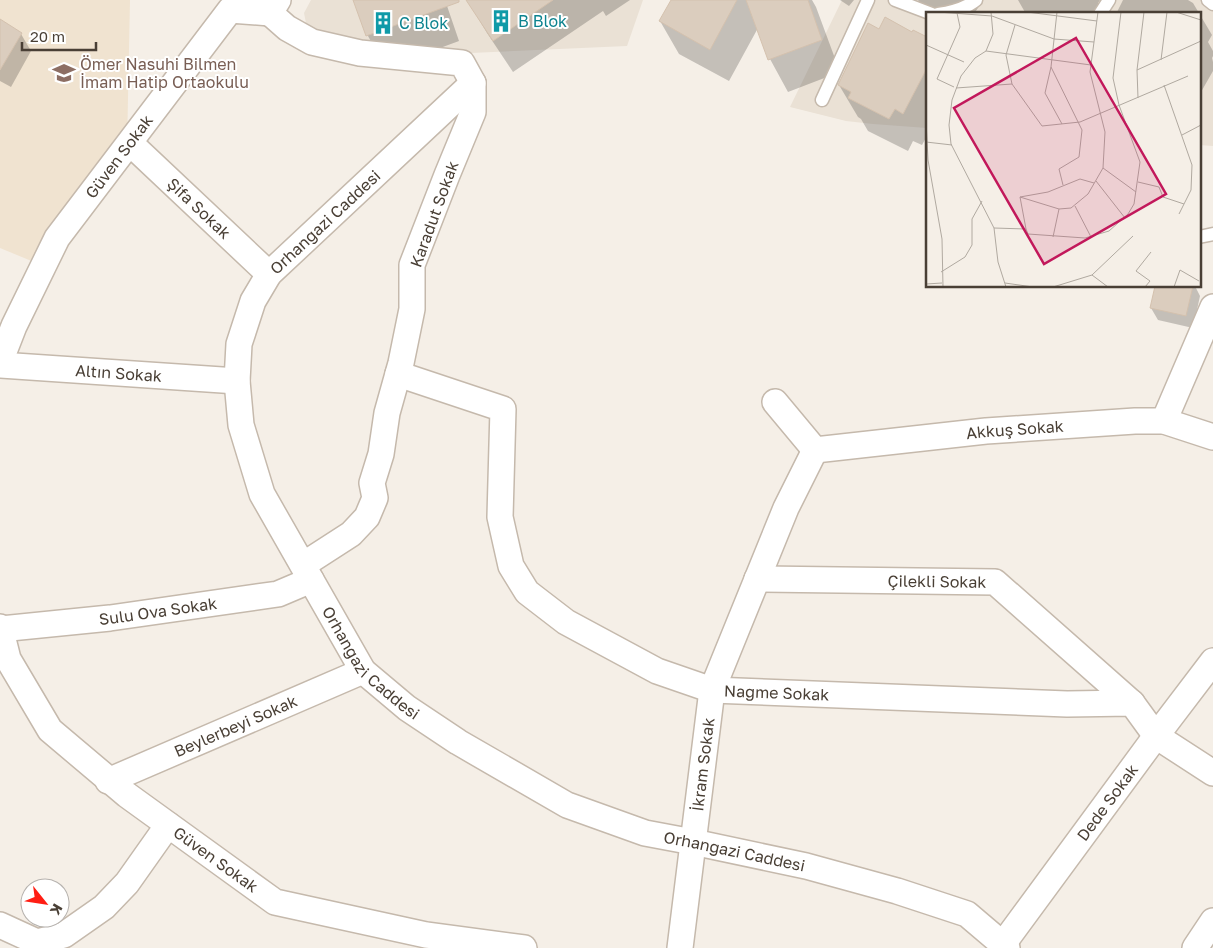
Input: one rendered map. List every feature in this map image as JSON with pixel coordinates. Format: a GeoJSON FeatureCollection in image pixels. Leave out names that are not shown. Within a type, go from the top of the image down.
{"type":"FeatureCollection","features":[{"type":"Feature","properties":{"kind":"street"},"geometry":{"type":"LineString","coordinates":[[274,7],[287,28],[312,42],[360,53],[462,63],[473,83]]}},
{"type":"Feature","properties":{"kind":"street","name":"Güven Sokak"},"geometry":{"type":"LineString","coordinates":[[0,363],[14,326],[57,238],[230,10],[274,7]]}},
{"type":"Feature","properties":{"kind":"street","name":"Orhangazi Caddesi"},"geometry":{"type":"LineString","coordinates":[[473,83],[269,274],[253,301],[239,344],[236,381],[241,425],[262,494],[363,671],[407,708],[458,742],[567,805],[645,833],[806,866],[896,891],[967,914],[1005,946]]}},
{"type":"Feature","properties":{"kind":"street","name":"Karadut Sokak"},"geometry":{"type":"LineString","coordinates":[[307,573],[351,534],[367,517],[374,498],[372,483],[381,454],[387,413],[398,374],[412,309],[412,265],[473,112],[473,83]]}},
{"type":"Feature","properties":{"kind":"street","name":"Şifa Sokak"},"geometry":{"type":"LineString","coordinates":[[130,143],[269,274]]}},
{"type":"Feature","properties":{"kind":"street"},"geometry":{"type":"LineString","coordinates":[[1164,421],[1213,307]]}},
{"type":"Feature","properties":{"kind":"street","name":"Altın Sokak"},"geometry":{"type":"LineString","coordinates":[[0,363],[236,381]]}},
{"type":"Feature","properties":{"kind":"street","name":"Nağme Sokak"},"geometry":{"type":"LineString","coordinates":[[398,374],[503,409],[500,517],[511,566],[527,592],[566,622],[658,671],[712,690],[1067,704],[1132,703]]}},
{"type":"Feature","properties":{"kind":"street"},"geometry":{"type":"LineString","coordinates":[[775,402],[815,450]]}},
{"type":"Feature","properties":{"kind":"street","name":"Akkuş Sokak"},"geometry":{"type":"LineString","coordinates":[[815,450],[986,432],[1135,421],[1164,421],[1213,437]]}},
{"type":"Feature","properties":{"kind":"street","name":"İkram Sokak"},"geometry":{"type":"LineString","coordinates":[[680,948],[712,690],[786,508],[815,450]]}},
{"type":"Feature","properties":{"kind":"street","name":"Sulu Ova Sokak"},"geometry":{"type":"LineString","coordinates":[[0,628],[110,618],[278,594],[307,573]]}},
{"type":"Feature","properties":{"kind":"street","name":"Çilekli Sokak"},"geometry":{"type":"LineString","coordinates":[[757,579],[995,582],[1132,703]]}},
{"type":"Feature","properties":{"kind":"street","name":"Güven Sokak"},"geometry":{"type":"LineString","coordinates":[[0,628],[8,659],[50,730],[108,781],[276,902],[426,935],[524,948]]}},
{"type":"Feature","properties":{"kind":"street","name":"Dede Sokak"},"geometry":{"type":"LineString","coordinates":[[1005,946],[1156,736],[1213,661]]}},
{"type":"Feature","properties":{"kind":"street","name":"Beylerbeyi Sokak"},"geometry":{"type":"LineString","coordinates":[[108,781],[363,671]]}},
{"type":"Feature","properties":{"kind":"street"},"geometry":{"type":"LineString","coordinates":[[1132,703],[1156,736],[1213,774]]}},
{"type":"Feature","properties":{"kind":"street"},"geometry":{"type":"LineString","coordinates":[[0,925],[37,942],[64,935],[104,907],[116,895],[127,883],[168,825]]}},
{"type":"Feature","properties":{"kind":"street"},"geometry":{"type":"LineString","coordinates":[[1195,948],[1213,921]]}},
{"type":"Feature","properties":{"kind":"lane"},"geometry":{"type":"LineString","coordinates":[[822,100],[868,0]]}},
{"type":"Feature","properties":{"kind":"lane"},"geometry":{"type":"LineString","coordinates":[[895,0],[927,12]]}},
{"type":"Feature","properties":{"kind":"lane"},"geometry":{"type":"LineString","coordinates":[[953,12],[976,0]]}},
{"type":"Feature","properties":{"kind":"lane"},"geometry":{"type":"LineString","coordinates":[[1101,12],[1109,0]]}},
{"type":"Feature","properties":{"kind":"lane"},"geometry":{"type":"LineString","coordinates":[[1208,0],[1213,4]]}},
{"type":"Feature","properties":{"kind":"lane"},"geometry":{"type":"LineString","coordinates":[[1200,237],[1213,234]]}},
{"type":"Feature","properties":{"kind":"shaded area","name":"Ömer Nasuhi Bilmen İmam Hatip Ortaokulu"},"geometry":{"type":"Polygon","coordinates":[[[0,0],[130,0],[127,146],[46,267],[0,248],[0,0]]]}},
{"type":"Feature","properties":{"kind":"shaded area"},"geometry":{"type":"Polygon","coordinates":[[[311,0],[643,0],[627,46],[471,53],[371,49],[314,31],[306,23],[304,13],[311,0]]]}},
{"type":"Feature","properties":{"kind":"shaded area"},"geometry":{"type":"Polygon","coordinates":[[[842,0],[1213,0],[1213,146],[1200,145],[1200,12],[926,12],[926,128],[846,121],[790,107],[842,0]]]}},
{"type":"Feature","properties":{"kind":"building","name":"C Blok"},"geometry":{"type":"Polygon","coordinates":[[[353,0],[459,0],[459,2],[366,36],[353,0]]]}},
{"type":"Feature","properties":{"kind":"building","name":"B Blok"},"geometry":{"type":"Polygon","coordinates":[[[466,0],[553,0],[493,41],[466,0]]]}},
{"type":"Feature","properties":{"kind":"building"},"geometry":{"type":"Polygon","coordinates":[[[671,0],[737,0],[710,50],[659,21],[671,0]]]}},
{"type":"Feature","properties":{"kind":"building"},"geometry":{"type":"Polygon","coordinates":[[[746,0],[808,0],[822,40],[768,60],[746,0]]]}},
{"type":"Feature","properties":{"kind":"building"},"geometry":{"type":"Polygon","coordinates":[[[885,17],[912,32],[913,30],[926,36],[926,70],[903,114],[895,109],[889,119],[848,98],[851,92],[838,85],[868,23],[879,29],[885,17]]]}},
{"type":"Feature","properties":{"kind":"building"},"geometry":{"type":"Polygon","coordinates":[[[0,19],[22,33],[0,70],[0,19]]]}},
{"type":"Feature","properties":{"kind":"building"},"geometry":{"type":"Polygon","coordinates":[[[1155,288],[1193,288],[1186,316],[1150,308],[1155,288]]]}},
{"type":"Feature","properties":{"kind":"place","name":"B Blok"},"geometry":{"type":"Point","coordinates":[501,21]}},
{"type":"Feature","properties":{"kind":"place","name":"C Blok"},"geometry":{"type":"Point","coordinates":[383,23]}},
{"type":"Feature","properties":{"kind":"place","name":"Ömer Nasuhi Bilmen İmam Hatip Ortaokulu"},"geometry":{"type":"Point","coordinates":[64,73]}}]}
